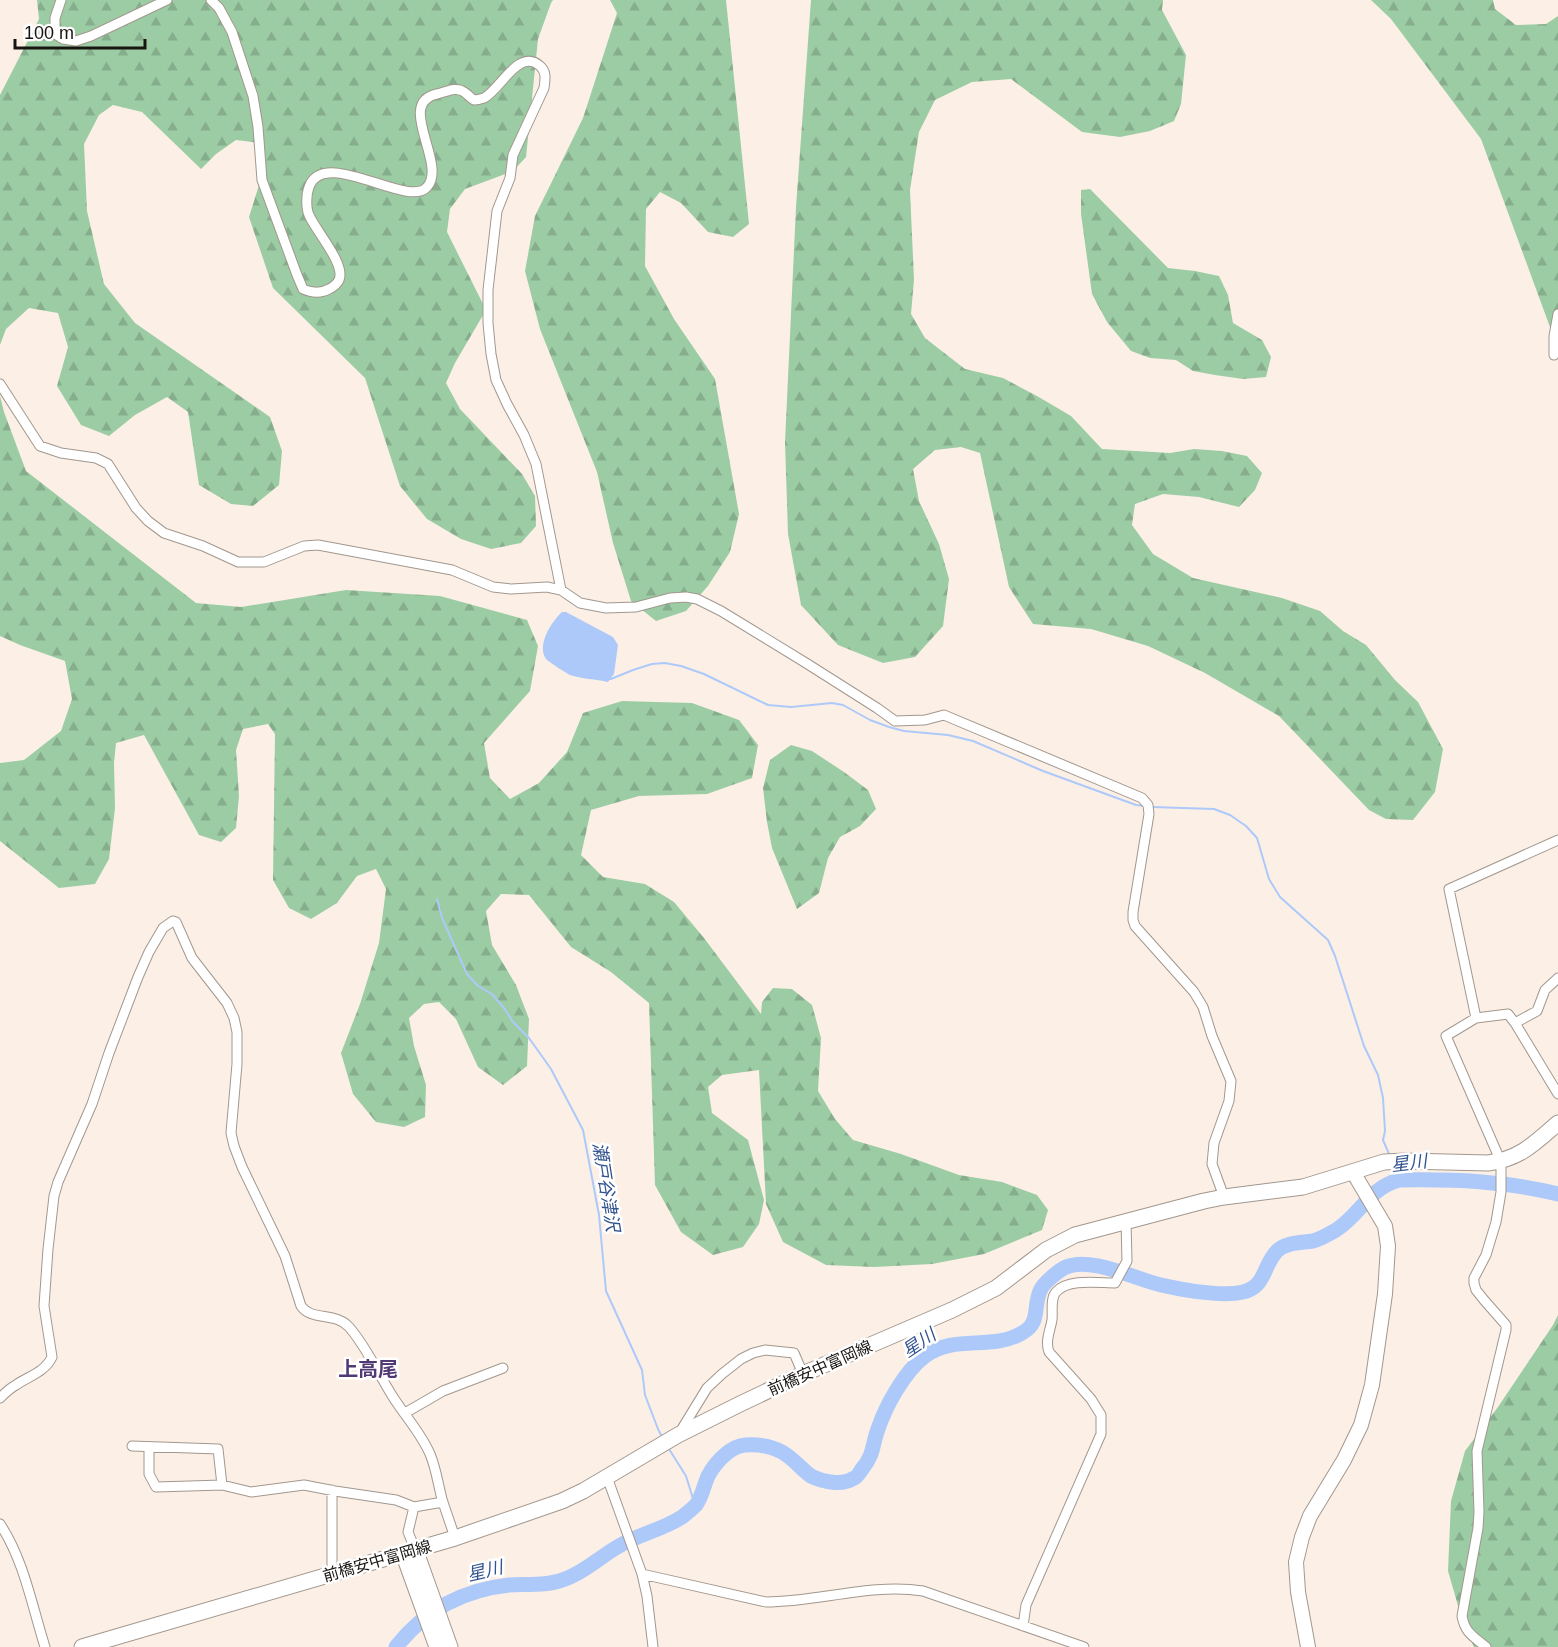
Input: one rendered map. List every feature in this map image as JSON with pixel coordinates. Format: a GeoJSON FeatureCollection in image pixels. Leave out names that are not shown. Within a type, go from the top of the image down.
{"type":"FeatureCollection","features":[{"type":"Feature","properties":{"kind":"main road","name":"前橋安中富岡線"},"geometry":{"type":"LineString","coordinates":[[82,1647],[455,1538],[562,1501],[678,1435],[803,1374],[952,1310],[996,1288],[1046,1250],[1075,1235],[1224,1197],[1287,1191],[1357,1178],[1384,1162],[1502,1161],[1528,1150],[1558,1123]]}},
{"type":"Feature","properties":{"kind":"main road"},"geometry":{"type":"LineString","coordinates":[[409,1551],[437,1647]]}},
{"type":"Feature","properties":{"kind":"main road"},"geometry":{"type":"LineString","coordinates":[[409,1551],[450,1647]]}},
{"type":"Feature","properties":{"kind":"street"},"geometry":{"type":"LineString","coordinates":[[61,0],[55,18],[55,34],[63,39],[76,41],[166,0]]}},
{"type":"Feature","properties":{"kind":"street"},"geometry":{"type":"LineString","coordinates":[[210,0],[219,8],[232,32],[253,96],[262,180],[303,289],[310,292],[322,293],[336,284],[340,278],[335,258],[308,212],[309,188],[313,180],[319,175],[330,173],[365,179],[408,192],[423,191],[433,178],[430,153],[422,132],[420,113],[425,100],[433,94],[457,89],[464,91],[474,100],[483,99],[522,62],[539,65],[544,72],[546,79],[544,88],[513,155],[510,178],[497,211],[488,290],[488,323],[496,380],[536,464],[561,590]]}},
{"type":"Feature","properties":{"kind":"street"},"geometry":{"type":"LineString","coordinates":[[1554,355],[1554,336],[1558,314]]}},
{"type":"Feature","properties":{"kind":"street"},"geometry":{"type":"LineString","coordinates":[[0,384],[40,446],[61,453],[96,458],[108,464],[136,508],[148,521],[164,533],[203,546],[238,562],[264,562],[304,546],[318,544],[452,570],[494,586],[511,589],[547,587],[561,590],[580,603],[606,608],[636,607],[670,598],[697,599],[721,611],[806,663],[895,721],[925,720],[944,715],[1145,801],[1149,814],[1133,920],[1135,926],[1194,992],[1203,1007],[1212,1036],[1231,1081],[1230,1101],[1214,1143],[1212,1164],[1224,1197]]}},
{"type":"Feature","properties":{"kind":"street"},"geometry":{"type":"LineString","coordinates":[[1476,1018],[1449,889],[1558,840]]}},
{"type":"Feature","properties":{"kind":"street"},"geometry":{"type":"LineString","coordinates":[[0,1398],[14,1385],[43,1369],[52,1358],[44,1306],[54,1196],[92,1104],[138,977],[163,928],[173,921],[176,922],[192,958],[227,1003],[234,1018],[237,1032],[237,1064],[231,1133],[234,1146],[285,1256],[301,1306],[312,1314],[336,1318],[348,1325],[419,1433],[431,1456],[455,1538]]}},
{"type":"Feature","properties":{"kind":"street"},"geometry":{"type":"LineString","coordinates":[[1515,1023],[1537,1011],[1545,990],[1558,978]]}},
{"type":"Feature","properties":{"kind":"street"},"geometry":{"type":"LineString","coordinates":[[1486,1647],[1467,1632],[1462,1616],[1478,1528],[1477,1451],[1506,1330],[1506,1325],[1476,1290],[1474,1283],[1496,1222],[1501,1192],[1502,1161],[1446,1036],[1476,1018],[1508,1014],[1558,1094]]}},
{"type":"Feature","properties":{"kind":"street"},"geometry":{"type":"LineString","coordinates":[[1308,1647],[1298,1592],[1296,1562],[1310,1516],[1344,1460],[1361,1425],[1372,1385],[1385,1294],[1388,1246],[1384,1226],[1357,1178]]}},
{"type":"Feature","properties":{"kind":"street"},"geometry":{"type":"LineString","coordinates":[[1023,1626],[1026,1605],[1101,1434],[1101,1415],[1092,1399],[1049,1352],[1047,1346],[1053,1300],[1056,1292],[1081,1282],[1115,1283],[1127,1260],[1126,1221]]}},
{"type":"Feature","properties":{"kind":"street"},"geometry":{"type":"LineString","coordinates":[[678,1435],[707,1388],[722,1374],[753,1353],[765,1350],[794,1353],[803,1374]]}},
{"type":"Feature","properties":{"kind":"street"},"geometry":{"type":"LineString","coordinates":[[405,1413],[443,1391],[503,1368]]}},
{"type":"Feature","properties":{"kind":"street"},"geometry":{"type":"LineString","coordinates":[[132,1446],[218,1449],[222,1485]]}},
{"type":"Feature","properties":{"kind":"street"},"geometry":{"type":"LineString","coordinates":[[148,1447],[149,1474],[156,1487],[222,1485],[251,1492],[304,1485],[396,1500],[414,1507],[443,1502]]}},
{"type":"Feature","properties":{"kind":"street"},"geometry":{"type":"LineString","coordinates":[[607,1477],[642,1574],[653,1647]]}},
{"type":"Feature","properties":{"kind":"street"},"geometry":{"type":"LineString","coordinates":[[332,1490],[332,1574]]}},
{"type":"Feature","properties":{"kind":"street"},"geometry":{"type":"LineString","coordinates":[[409,1551],[408,1532],[414,1507]]}},
{"type":"Feature","properties":{"kind":"street"},"geometry":{"type":"LineString","coordinates":[[0,1524],[18,1557],[45,1647]]}},
{"type":"Feature","properties":{"kind":"street"},"geometry":{"type":"LineString","coordinates":[[642,1574],[766,1602],[786,1602],[882,1589],[909,1589],[1084,1647]]}},
{"type":"Feature","properties":{"kind":"green space"},"geometry":{"type":"Polygon","coordinates":[[[37,0],[553,0],[538,39],[526,157],[513,171],[465,189],[450,209],[447,232],[486,310],[446,383],[460,409],[522,474],[535,496],[536,526],[521,543],[491,549],[461,539],[427,519],[400,486],[365,378],[273,288],[249,217],[265,166],[260,143],[236,140],[216,154],[201,169],[142,112],[113,105],[99,115],[84,144],[87,211],[104,284],[135,323],[270,417],[282,451],[279,485],[253,506],[231,504],[199,485],[188,412],[167,397],[135,415],[109,436],[81,425],[57,386],[68,347],[58,313],[29,308],[6,329],[0,345],[0,95],[39,19],[37,0]]]}},
{"type":"Feature","properties":{"kind":"green space"},"geometry":{"type":"Polygon","coordinates":[[[610,0],[726,0],[749,224],[733,237],[708,232],[681,203],[660,192],[646,209],[645,266],[674,319],[715,379],[739,514],[730,552],[708,586],[686,611],[656,621],[631,601],[613,543],[597,472],[540,329],[525,271],[535,216],[583,118],[617,13],[610,0]]]}},
{"type":"Feature","properties":{"kind":"green space"},"geometry":{"type":"Polygon","coordinates":[[[811,0],[1163,0],[1162,10],[1186,55],[1181,104],[1174,121],[1150,131],[1120,137],[1082,132],[1011,79],[972,82],[935,100],[919,132],[910,190],[914,280],[911,314],[925,338],[965,369],[1003,378],[1037,396],[1071,416],[1102,449],[1170,453],[1194,449],[1247,456],[1262,473],[1255,490],[1239,507],[1199,497],[1163,494],[1135,504],[1132,525],[1153,554],[1193,578],[1282,598],[1320,611],[1343,631],[1366,645],[1395,680],[1418,702],[1443,749],[1435,792],[1413,820],[1386,819],[1369,810],[1279,716],[1205,673],[1148,646],[1091,629],[1033,624],[1009,587],[980,453],[961,447],[935,450],[913,469],[919,501],[939,544],[949,579],[943,626],[915,657],[883,663],[838,645],[801,605],[788,534],[785,442],[796,207],[811,0]]]}},
{"type":"Feature","properties":{"kind":"green space"},"geometry":{"type":"Polygon","coordinates":[[[1371,0],[1493,0],[1495,9],[1516,25],[1546,24],[1558,16],[1558,349],[1481,139],[1391,19],[1371,0]]]}},
{"type":"Feature","properties":{"kind":"green space"},"geometry":{"type":"Polygon","coordinates":[[[1090,189],[1168,268],[1219,276],[1228,295],[1233,323],[1262,340],[1271,357],[1266,377],[1243,379],[1193,371],[1176,360],[1150,358],[1131,351],[1107,322],[1092,294],[1081,214],[1081,190],[1090,189]]]}},
{"type":"Feature","properties":{"kind":"green space"},"geometry":{"type":"Polygon","coordinates":[[[0,396],[26,471],[196,603],[241,607],[346,590],[440,596],[527,620],[538,646],[530,691],[484,743],[490,778],[510,799],[539,783],[567,752],[583,713],[622,701],[692,703],[739,720],[758,745],[752,778],[707,794],[639,796],[591,810],[581,855],[603,877],[645,884],[674,902],[761,1014],[762,1002],[773,988],[792,989],[812,1005],[821,1038],[818,1091],[835,1119],[853,1140],[959,1175],[1002,1182],[1037,1195],[1048,1210],[1042,1230],[984,1254],[932,1264],[874,1267],[826,1265],[783,1242],[766,1204],[759,1070],[722,1075],[708,1087],[712,1113],[748,1140],[764,1200],[759,1224],[743,1247],[713,1255],[681,1232],[655,1185],[649,1003],[611,972],[571,947],[529,895],[501,894],[486,911],[492,945],[516,985],[529,1019],[527,1066],[503,1085],[478,1067],[456,1019],[439,1002],[424,1004],[409,1018],[414,1046],[426,1085],[425,1117],[404,1127],[376,1122],[353,1094],[341,1053],[360,1004],[379,943],[386,889],[376,869],[357,876],[337,903],[311,919],[289,908],[273,880],[275,734],[268,724],[243,729],[236,750],[239,796],[236,828],[221,842],[199,835],[144,735],[116,743],[115,808],[109,859],[95,884],[59,888],[0,841],[0,763],[24,760],[61,731],[72,699],[65,661],[0,636],[0,396]]]}},
{"type":"Feature","properties":{"kind":"green space"},"geometry":{"type":"Polygon","coordinates":[[[791,745],[812,751],[868,790],[876,809],[860,826],[840,837],[828,858],[819,893],[797,909],[772,848],[763,788],[770,760],[791,745]]]}},
{"type":"Feature","properties":{"kind":"green space"},"geometry":{"type":"Polygon","coordinates":[[[1558,1315],[1558,1647],[1474,1647],[1463,1623],[1448,1571],[1451,1501],[1465,1451],[1498,1407],[1558,1315]]]}},
{"type":"Feature","properties":{"kind":"water"},"geometry":{"type":"Polygon","coordinates":[[[562,612],[613,637],[618,645],[614,674],[608,682],[570,675],[546,659],[543,647],[546,634],[562,612]]]}},
{"type":"Feature","properties":{"kind":"waterway"},"geometry":{"type":"LineString","coordinates":[[608,679],[652,664],[665,663],[681,666],[704,674],[768,705],[791,707],[832,703],[843,705],[870,720],[889,727],[904,731],[948,735],[973,741],[1043,771],[1144,806]]}},
{"type":"Feature","properties":{"kind":"waterway"},"geometry":{"type":"LineString","coordinates":[[1152,807],[1214,809],[1230,815],[1246,826],[1257,838],[1269,879],[1280,897],[1328,940],[1364,1046],[1378,1075],[1383,1098],[1385,1131],[1383,1140],[1389,1154]]}},
{"type":"Feature","properties":{"kind":"waterway","name":"瀬戸谷津沢"},"geometry":{"type":"LineString","coordinates":[[437,899],[442,918],[467,974],[478,986],[492,994],[513,1022],[529,1038],[551,1069],[583,1130],[599,1215],[606,1291],[642,1370],[645,1395],[663,1439]]}},
{"type":"Feature","properties":{"kind":"waterway"},"geometry":{"type":"LineString","coordinates":[[1394,1168],[1399,1180]]}},
{"type":"Feature","properties":{"kind":"waterway","name":"星川"},"geometry":{"type":"LineString","coordinates":[[396,1647],[419,1622],[460,1597],[509,1585],[545,1584],[565,1579],[627,1542],[682,1517],[696,1505],[708,1476],[719,1461],[739,1446],[760,1445],[778,1450],[790,1457],[811,1476],[821,1480],[844,1482],[855,1477],[869,1459],[881,1420],[891,1399],[910,1370],[925,1356],[937,1349],[961,1344],[998,1341],[1022,1333],[1032,1324],[1038,1295],[1043,1287],[1064,1268],[1086,1264],[1112,1269],[1170,1287],[1224,1294],[1243,1292],[1260,1281],[1272,1257],[1281,1248],[1290,1244],[1316,1240],[1336,1230],[1352,1217],[1372,1195],[1399,1180],[1479,1182],[1518,1186],[1558,1194]]}},
{"type":"Feature","properties":{"kind":"waterway","name":"瀬戸谷津沢"},"geometry":{"type":"LineString","coordinates":[[669,1449],[686,1476],[695,1505]]}},
{"type":"Feature","properties":{"kind":"district","name":"上高尾"},"geometry":{"type":"Point","coordinates":[368,1369]}}]}
